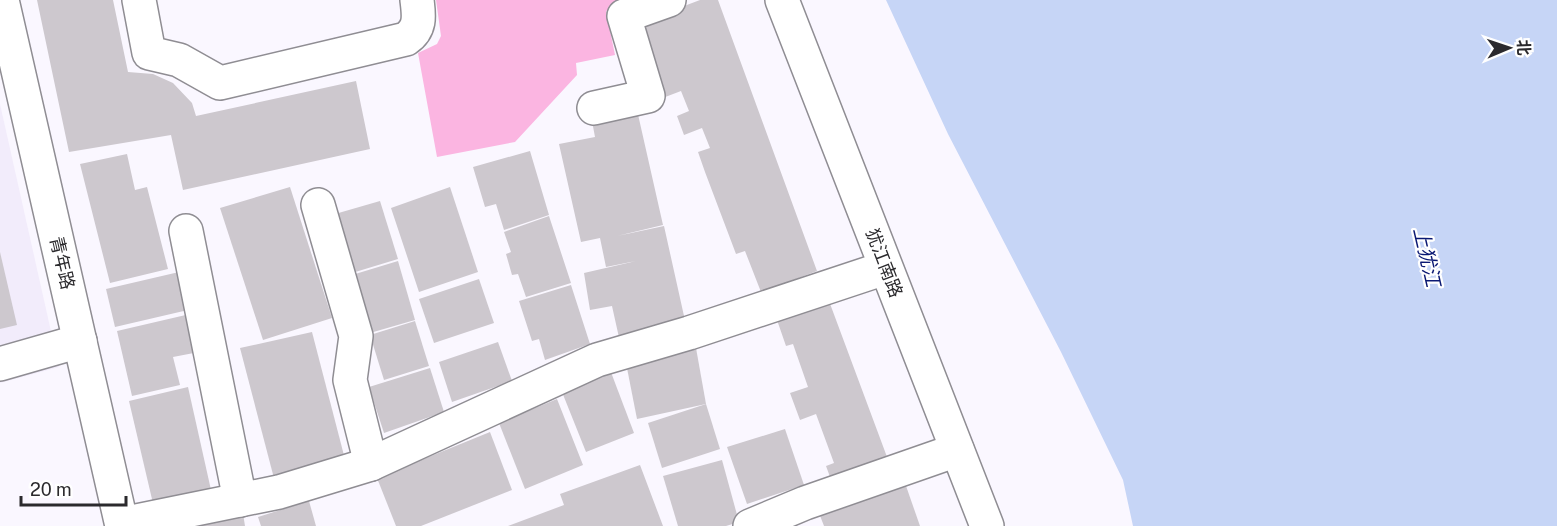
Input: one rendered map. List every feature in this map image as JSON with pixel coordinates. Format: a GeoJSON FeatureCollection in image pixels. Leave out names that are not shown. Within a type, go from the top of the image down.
{"type":"FeatureCollection","features":[{"type":"Feature","properties":{"kind":"street","name":"青年路"},"geometry":{"type":"LineString","coordinates":[[2,0],[122,525]]}},
{"type":"Feature","properties":{"kind":"street"},"geometry":{"type":"LineString","coordinates":[[138,0],[149,53],[179,60],[220,83],[406,39],[417,30],[419,24],[417,0]]}},
{"type":"Feature","properties":{"kind":"street"},"geometry":{"type":"LineString","coordinates":[[594,108],[648,96],[624,16],[669,0]]}},
{"type":"Feature","properties":{"kind":"street","name":"犹江南路"},"geometry":{"type":"LineString","coordinates":[[782,0],[987,526]]}},
{"type":"Feature","properties":{"kind":"street"},"geometry":{"type":"LineString","coordinates":[[318,205],[356,336],[350,380],[371,464]]}},
{"type":"Feature","properties":{"kind":"street"},"geometry":{"type":"LineString","coordinates":[[186,231],[240,500]]}},
{"type":"Feature","properties":{"kind":"street"},"geometry":{"type":"LineString","coordinates":[[122,525],[279,492],[371,464],[597,360],[689,333],[885,268]]}},
{"type":"Feature","properties":{"kind":"street"},"geometry":{"type":"LineString","coordinates":[[0,364],[80,341]]}},
{"type":"Feature","properties":{"kind":"street"},"geometry":{"type":"LineString","coordinates":[[750,526],[805,503],[957,450]]}},
{"type":"Feature","properties":{"kind":"shaded area"},"geometry":{"type":"Polygon","coordinates":[[[436,0],[630,0],[606,11],[615,55],[576,63],[577,75],[515,142],[437,157],[418,53],[437,44],[441,36],[436,0]]]}},
{"type":"Feature","properties":{"kind":"shaded area"},"geometry":{"type":"Polygon","coordinates":[[[0,104],[59,367],[0,383],[0,104]]]}},
{"type":"Feature","properties":{"kind":"water","name":"上犹江"},"geometry":{"type":"Polygon","coordinates":[[[886,0],[1557,0],[1557,526],[1133,526],[1123,480],[1061,352],[948,134],[886,0]]]}},
{"type":"Feature","properties":{"kind":"building"},"geometry":{"type":"Polygon","coordinates":[[[37,0],[113,0],[128,72],[153,74],[173,83],[192,103],[196,116],[356,81],[370,149],[183,190],[171,135],[69,152],[37,0]]]}},
{"type":"Feature","properties":{"kind":"building"},"geometry":{"type":"Polygon","coordinates":[[[700,0],[718,0],[817,271],[761,292],[745,251],[736,254],[705,172],[698,152],[710,148],[702,128],[684,135],[677,116],[689,111],[681,91],[660,99],[634,25],[700,0]]]}},
{"type":"Feature","properties":{"kind":"building"},"geometry":{"type":"Polygon","coordinates":[[[637,110],[663,225],[617,236],[664,226],[686,325],[620,342],[612,306],[590,310],[584,273],[636,261],[606,267],[600,238],[581,242],[559,144],[595,137],[592,121],[637,110]]]}},
{"type":"Feature","properties":{"kind":"building"},"geometry":{"type":"Polygon","coordinates":[[[530,151],[549,215],[504,230],[496,204],[485,207],[473,167],[530,151]]]}},
{"type":"Feature","properties":{"kind":"building"},"geometry":{"type":"Polygon","coordinates":[[[127,154],[135,190],[147,187],[168,269],[110,283],[80,164],[127,154]]]}},
{"type":"Feature","properties":{"kind":"building"},"geometry":{"type":"Polygon","coordinates":[[[290,187],[332,318],[263,340],[220,208],[290,187]]]}},
{"type":"Feature","properties":{"kind":"building"},"geometry":{"type":"Polygon","coordinates":[[[450,187],[478,272],[419,292],[391,208],[450,187]]]}},
{"type":"Feature","properties":{"kind":"building"},"geometry":{"type":"Polygon","coordinates":[[[380,201],[398,259],[352,273],[335,214],[380,201]]]}},
{"type":"Feature","properties":{"kind":"building"},"geometry":{"type":"Polygon","coordinates":[[[549,216],[571,283],[526,297],[518,274],[512,275],[506,254],[511,252],[504,232],[549,216]]]}},
{"type":"Feature","properties":{"kind":"building"},"geometry":{"type":"Polygon","coordinates":[[[0,252],[17,325],[0,329],[0,252]]]}},
{"type":"Feature","properties":{"kind":"building"},"geometry":{"type":"Polygon","coordinates":[[[398,261],[415,320],[370,333],[352,275],[398,261]]]}},
{"type":"Feature","properties":{"kind":"building"},"geometry":{"type":"Polygon","coordinates":[[[179,272],[188,310],[115,327],[106,289],[179,272]]]}},
{"type":"Feature","properties":{"kind":"building"},"geometry":{"type":"Polygon","coordinates":[[[479,279],[494,323],[434,343],[419,299],[479,279]]]}},
{"type":"Feature","properties":{"kind":"building"},"geometry":{"type":"Polygon","coordinates":[[[571,285],[590,344],[545,360],[539,339],[532,341],[519,301],[571,285]]]}},
{"type":"Feature","properties":{"kind":"building"},"geometry":{"type":"Polygon","coordinates":[[[829,301],[890,465],[833,485],[826,466],[834,463],[816,414],[800,420],[790,393],[808,387],[793,344],[786,346],[777,320],[829,301]]]}},
{"type":"Feature","properties":{"kind":"building"},"geometry":{"type":"Polygon","coordinates":[[[190,314],[199,352],[173,357],[180,385],[132,396],[117,331],[190,314]]]}},
{"type":"Feature","properties":{"kind":"building"},"geometry":{"type":"Polygon","coordinates":[[[415,321],[429,366],[384,380],[370,335],[415,321]]]}},
{"type":"Feature","properties":{"kind":"building"},"geometry":{"type":"Polygon","coordinates":[[[312,332],[347,467],[276,486],[240,348],[312,332]]]}},
{"type":"Feature","properties":{"kind":"building"},"geometry":{"type":"Polygon","coordinates":[[[498,342],[512,381],[452,402],[439,362],[498,342]]]}},
{"type":"Feature","properties":{"kind":"building"},"geometry":{"type":"Polygon","coordinates":[[[696,348],[706,404],[637,419],[626,363],[696,348]]]}},
{"type":"Feature","properties":{"kind":"building"},"geometry":{"type":"Polygon","coordinates":[[[609,367],[634,433],[586,452],[560,387],[609,367]]]}},
{"type":"Feature","properties":{"kind":"building"},"geometry":{"type":"Polygon","coordinates":[[[430,368],[444,412],[384,433],[369,387],[430,368]]]}},
{"type":"Feature","properties":{"kind":"building"},"geometry":{"type":"Polygon","coordinates":[[[188,387],[213,499],[155,512],[129,401],[188,387]]]}},
{"type":"Feature","properties":{"kind":"building"},"geometry":{"type":"Polygon","coordinates":[[[557,399],[583,465],[525,489],[499,423],[557,399]]]}},
{"type":"Feature","properties":{"kind":"building"},"geometry":{"type":"Polygon","coordinates":[[[706,404],[720,449],[662,468],[648,423],[706,404]]]}},
{"type":"Feature","properties":{"kind":"building"},"geometry":{"type":"Polygon","coordinates":[[[785,429],[804,485],[747,504],[727,447],[785,429]]]}},
{"type":"Feature","properties":{"kind":"building"},"geometry":{"type":"Polygon","coordinates":[[[490,432],[512,490],[421,526],[396,526],[377,478],[490,432]]]}},
{"type":"Feature","properties":{"kind":"building"},"geometry":{"type":"Polygon","coordinates":[[[722,460],[739,522],[726,526],[678,526],[663,476],[722,460]]]}},
{"type":"Feature","properties":{"kind":"building"},"geometry":{"type":"Polygon","coordinates":[[[640,465],[663,526],[508,526],[564,505],[560,494],[640,465]]]}},
{"type":"Feature","properties":{"kind":"building"},"geometry":{"type":"Polygon","coordinates":[[[905,483],[920,526],[824,526],[819,513],[905,483]]]}},
{"type":"Feature","properties":{"kind":"building"},"geometry":{"type":"Polygon","coordinates":[[[309,501],[316,526],[261,526],[258,517],[309,501]]]}},
{"type":"Feature","properties":{"kind":"building"},"geometry":{"type":"Polygon","coordinates":[[[242,507],[245,526],[188,526],[242,507]]]}}]}
